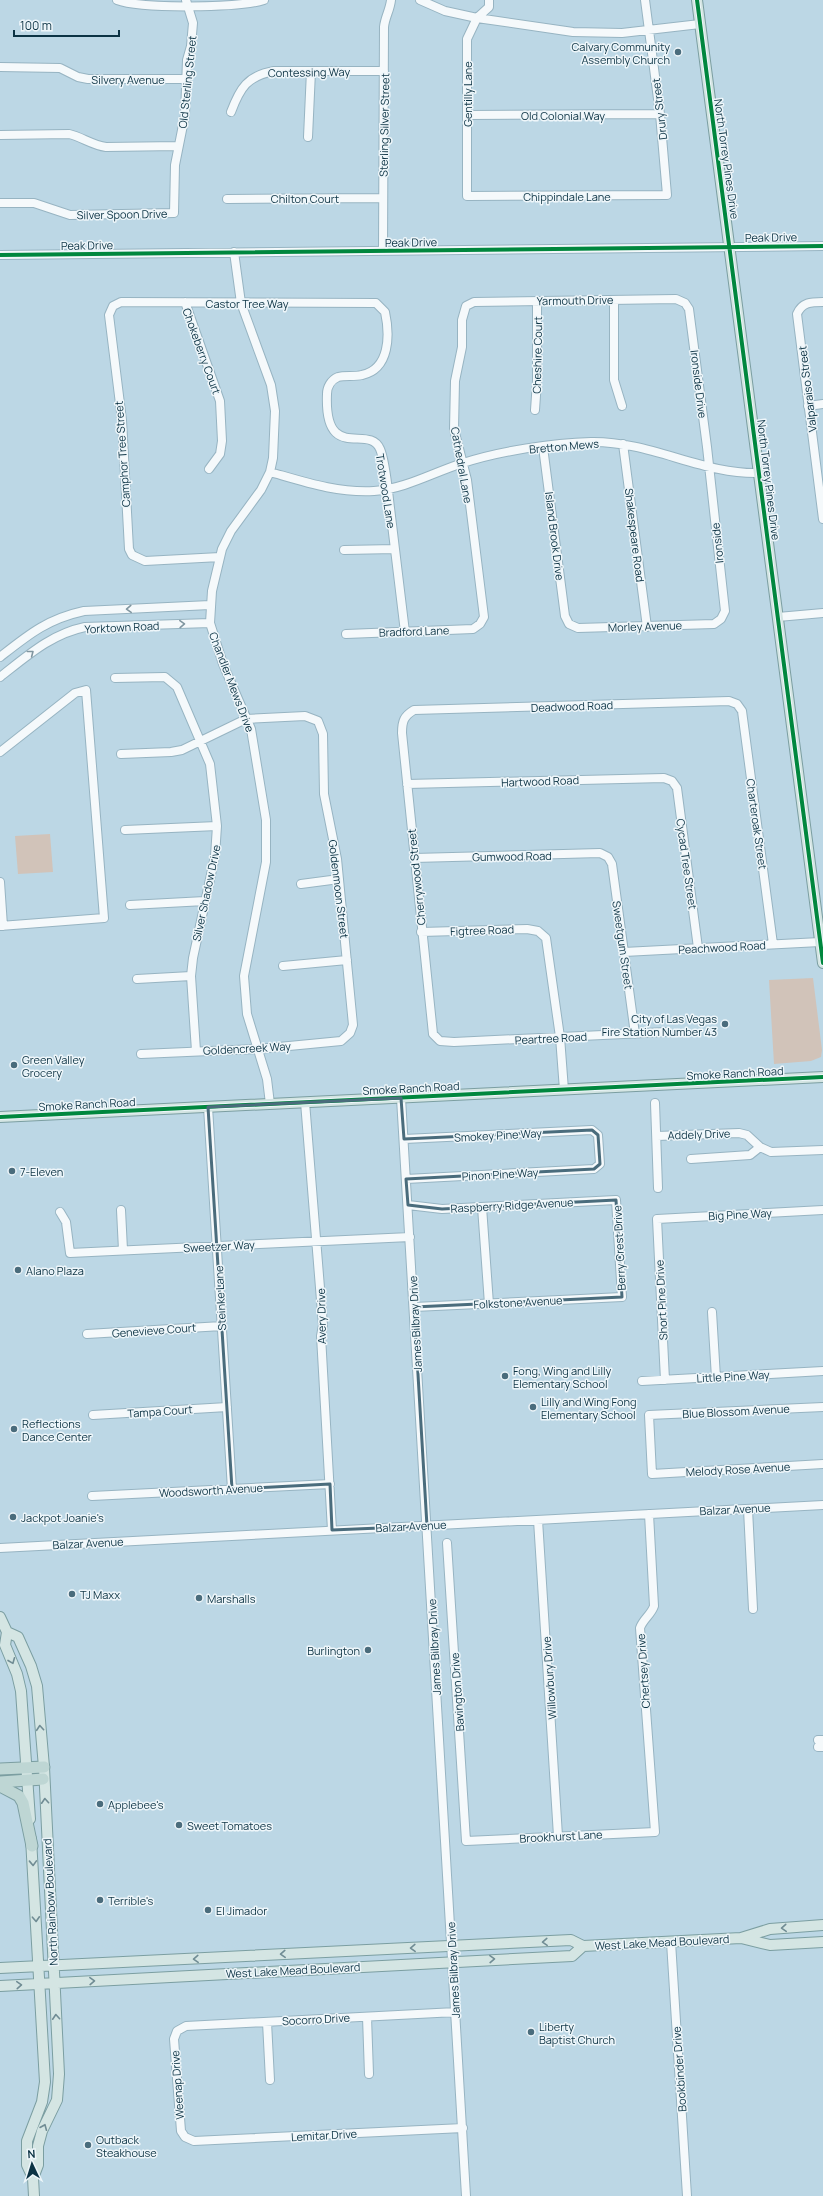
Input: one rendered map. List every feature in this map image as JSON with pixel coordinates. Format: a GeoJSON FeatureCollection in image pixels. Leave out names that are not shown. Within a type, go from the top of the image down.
{"type":"FeatureCollection","features":[{"type":"Feature","properties":{"kind":"highway"},"geometry":{"type":"LineString","coordinates":[[0,1769],[44,1767]]}},
{"type":"Feature","properties":{"kind":"highway"},"geometry":{"type":"LineString","coordinates":[[0,1782],[43,1779]]}},
{"type":"Feature","properties":{"kind":"highway"},"geometry":{"type":"LineString","coordinates":[[0,1786],[18,1796],[23,1803],[32,1846]]}},
{"type":"Feature","properties":{"kind":"main road","name":"North Torrey Pines Drive"},"geometry":{"type":"LineString","coordinates":[[697,0],[823,963]]}},
{"type":"Feature","properties":{"kind":"main road","name":"Smoke Ranch Road"},"geometry":{"type":"LineString","coordinates":[[0,1117],[823,1077]]}},
{"type":"Feature","properties":{"kind":"main road","name":"North Rainbow Boulevard"},"geometry":{"type":"LineString","coordinates":[[0,1617],[7,1632],[5,1645],[17,1674],[21,1690],[32,1846],[44,2090],[27,2141],[27,2165],[33,2178],[34,2196]]}},
{"type":"Feature","properties":{"kind":"main road","name":"North Rainbow Boulevard"},"geometry":{"type":"LineString","coordinates":[[7,1632],[18,1637],[33,1673],[36,1686],[44,1767],[43,1779],[59,2090],[54,2108],[42,2131],[38,2146],[38,2165],[33,2178]]}},
{"type":"Feature","properties":{"kind":"main road","name":"West Lake Mead Boulevard"},"geometry":{"type":"LineString","coordinates":[[0,1968],[52,1964],[235,1962],[338,1951],[571,1940],[582,1946],[671,1942],[741,1938],[770,1929],[823,1925]]}},
{"type":"Feature","properties":{"kind":"main road","name":"West Lake Mead Boulevard"},"geometry":{"type":"LineString","coordinates":[[741,1938],[770,1945],[823,1942]]}},
{"type":"Feature","properties":{"kind":"main road","name":"West Lake Mead Boulevard"},"geometry":{"type":"LineString","coordinates":[[0,1986],[452,1961],[572,1956],[582,1946]]}},
{"type":"Feature","properties":{"kind":"main road"},"geometry":{"type":"LineString","coordinates":[[326,1968],[330,1960],[337,1956],[338,1951]]}},
{"type":"Feature","properties":{"kind":"main road"},"geometry":{"type":"LineString","coordinates":[[148,1978],[190,1969],[235,1962],[286,1964],[298,1970]]}},
{"type":"Feature","properties":{"kind":"street"},"geometry":{"type":"LineString","coordinates":[[117,0],[127,4],[154,6],[186,3],[235,5],[254,3],[264,0]]}},
{"type":"Feature","properties":{"kind":"street","name":"Sterling Silver Street"},"geometry":{"type":"LineString","coordinates":[[383,251],[385,16],[390,7],[391,0]]}},
{"type":"Feature","properties":{"kind":"street"},"geometry":{"type":"LineString","coordinates":[[420,0],[445,12],[572,32],[622,33],[700,24]]}},
{"type":"Feature","properties":{"kind":"street","name":"Gentilly Lane"},"geometry":{"type":"LineString","coordinates":[[467,196],[467,39],[477,18],[489,7],[489,0]]}},
{"type":"Feature","properties":{"kind":"street","name":"Drury Street"},"geometry":{"type":"LineString","coordinates":[[645,0],[660,114],[667,195]]}},
{"type":"Feature","properties":{"kind":"street","name":"Old Sterling Street"},"geometry":{"type":"LineString","coordinates":[[174,213],[175,165],[185,115],[187,60],[191,46],[193,23],[186,3]]}},
{"type":"Feature","properties":{"kind":"street","name":"Silvery Avenue"},"geometry":{"type":"LineString","coordinates":[[0,67],[60,68],[78,77],[88,79],[186,79]]}},
{"type":"Feature","properties":{"kind":"street","name":"Contessing Way"},"geometry":{"type":"LineString","coordinates":[[230,112],[243,86],[251,78],[262,73],[274,71],[384,71]]}},
{"type":"Feature","properties":{"kind":"street"},"geometry":{"type":"LineString","coordinates":[[308,137],[310,126],[311,71]]}},
{"type":"Feature","properties":{"kind":"street","name":"Old Colonial Way"},"geometry":{"type":"LineString","coordinates":[[467,115],[660,114]]}},
{"type":"Feature","properties":{"kind":"street"},"geometry":{"type":"LineString","coordinates":[[0,135],[69,134],[79,136],[96,146],[106,147],[178,146]]}},
{"type":"Feature","properties":{"kind":"street","name":"Chippindale Lane"},"geometry":{"type":"LineString","coordinates":[[467,196],[667,195]]}},
{"type":"Feature","properties":{"kind":"street","name":"Chilton Court"},"geometry":{"type":"LineString","coordinates":[[227,199],[383,198]]}},
{"type":"Feature","properties":{"kind":"street","name":"Silver Spoon Drive"},"geometry":{"type":"LineString","coordinates":[[0,203],[34,203],[70,215],[174,213]]}},
{"type":"Feature","properties":{"kind":"street","name":"Peak Drive"},"geometry":{"type":"LineString","coordinates":[[0,255],[823,246]]}},
{"type":"Feature","properties":{"kind":"street","name":"Chandler Mews Drive"},"geometry":{"type":"LineString","coordinates":[[234,252],[241,304],[271,385],[275,411],[273,458],[270,472],[261,490],[231,532],[220,557],[210,605],[210,623],[221,659],[246,719],[255,746],[267,841],[266,862],[244,976],[247,1014],[267,1079],[270,1104]]}},
{"type":"Feature","properties":{"kind":"street"},"geometry":{"type":"LineString","coordinates":[[614,300],[614,380],[622,406]]}},
{"type":"Feature","properties":{"kind":"street","name":"Yarmouth Drive"},"geometry":{"type":"LineString","coordinates":[[466,306],[474,302],[537,301],[676,300],[685,303]]}},
{"type":"Feature","properties":{"kind":"street","name":"Castor Tree Way"},"geometry":{"type":"LineString","coordinates":[[113,306],[121,302],[241,304],[369,301],[381,306]]}},
{"type":"Feature","properties":{"kind":"street","name":"Cheshire Court"},"geometry":{"type":"LineString","coordinates":[[535,410],[537,382],[537,301]]}},
{"type":"Feature","properties":{"kind":"street","name":"Chokeberry Court"},"geometry":{"type":"LineString","coordinates":[[185,302],[220,401],[222,441],[220,454],[209,469]]}},
{"type":"Feature","properties":{"kind":"street","name":"Valparaiso Street"},"geometry":{"type":"LineString","coordinates":[[823,302],[807,302],[800,308],[797,314],[808,406],[821,489],[823,519]]}},
{"type":"Feature","properties":{"kind":"street","name":"Ironside Drive"},"geometry":{"type":"LineString","coordinates":[[685,303],[689,309],[708,466]]}},
{"type":"Feature","properties":{"kind":"street","name":"Camphor Tree Street"},"geometry":{"type":"LineString","coordinates":[[113,306],[108,315],[122,420],[127,540],[132,555],[145,560],[220,557]]}},
{"type":"Feature","properties":{"kind":"street","name":"Trotwood Lane"},"geometry":{"type":"LineString","coordinates":[[381,306],[387,319],[387,350],[382,362],[374,370],[363,375],[338,377],[332,381],[327,394],[329,426],[337,434],[353,439],[370,439],[380,448],[387,488],[405,632]]}},
{"type":"Feature","properties":{"kind":"street","name":"Cathedral Lane"},"geometry":{"type":"LineString","coordinates":[[466,306],[462,320],[462,347],[455,381],[454,429],[467,480],[484,617],[480,624]]}},
{"type":"Feature","properties":{"kind":"street"},"geometry":{"type":"LineString","coordinates":[[808,406],[823,404]]}},
{"type":"Feature","properties":{"kind":"street","name":"Bretton Mews"},"geometry":{"type":"LineString","coordinates":[[270,472],[326,488],[344,491],[376,491],[402,485],[462,463],[494,454],[591,442],[623,444],[653,450],[739,474],[760,474]]}},
{"type":"Feature","properties":{"kind":"street","name":"Shakespeare Road"},"geometry":{"type":"LineString","coordinates":[[623,444],[647,626]]}},
{"type":"Feature","properties":{"kind":"street","name":"Island Brook Drive"},"geometry":{"type":"LineString","coordinates":[[543,447],[565,616],[569,624]]}},
{"type":"Feature","properties":{"kind":"street","name":"Ironside"},"geometry":{"type":"LineString","coordinates":[[708,466],[725,611],[721,619]]}},
{"type":"Feature","properties":{"kind":"street"},"geometry":{"type":"LineString","coordinates":[[344,550],[395,549]]}},
{"type":"Feature","properties":{"kind":"street","name":"Yorktown Road"},"geometry":{"type":"LineString","coordinates":[[0,657],[37,628],[68,615],[84,611],[210,605]]}},
{"type":"Feature","properties":{"kind":"street"},"geometry":{"type":"LineString","coordinates":[[778,617],[823,613]]}},
{"type":"Feature","properties":{"kind":"street","name":"Morley Avenue"},"geometry":{"type":"LineString","coordinates":[[569,624],[578,628],[714,624],[721,619]]}},
{"type":"Feature","properties":{"kind":"street","name":"Yorktown Road"},"geometry":{"type":"LineString","coordinates":[[0,677],[41,645],[70,630],[85,627],[210,623]]}},
{"type":"Feature","properties":{"kind":"street","name":"Bradford Lane"},"geometry":{"type":"LineString","coordinates":[[346,634],[473,629],[480,624]]}},
{"type":"Feature","properties":{"kind":"street","name":"Silver Shadow Drive"},"geometry":{"type":"LineString","coordinates":[[115,678],[165,677],[170,679],[177,687],[210,764],[217,826],[215,856],[191,976],[196,1051]]}},
{"type":"Feature","properties":{"kind":"street"},"geometry":{"type":"LineString","coordinates":[[0,752],[75,693],[86,690],[104,918],[2,926],[0,882]]}},
{"type":"Feature","properties":{"kind":"street","name":"Deadwood Road"},"geometry":{"type":"LineString","coordinates":[[406,714],[414,710],[729,701],[737,704]]}},
{"type":"Feature","properties":{"kind":"street","name":"Charteroak Street"},"geometry":{"type":"LineString","coordinates":[[737,704],[742,711],[773,944]]}},
{"type":"Feature","properties":{"kind":"street","name":"Cherrywood Street"},"geometry":{"type":"LineString","coordinates":[[406,714],[402,722],[402,733],[431,1028],[436,1038]]}},
{"type":"Feature","properties":{"kind":"street","name":"Goldenmoon Street"},"geometry":{"type":"LineString","coordinates":[[246,719],[305,716],[318,721],[323,734],[324,794],[337,859],[353,1025],[350,1033]]}},
{"type":"Feature","properties":{"kind":"street"},"geometry":{"type":"LineString","coordinates":[[121,754],[171,752],[182,750],[246,719]]}},
{"type":"Feature","properties":{"kind":"street","name":"Hartwood Road"},"geometry":{"type":"LineString","coordinates":[[407,784],[664,778],[672,781]]}},
{"type":"Feature","properties":{"kind":"street","name":"Cycad Tree Street"},"geometry":{"type":"LineString","coordinates":[[672,781],[677,788],[698,948]]}},
{"type":"Feature","properties":{"kind":"street"},"geometry":{"type":"LineString","coordinates":[[125,830],[217,826]]}},
{"type":"Feature","properties":{"kind":"street","name":"Gumwood Road"},"geometry":{"type":"LineString","coordinates":[[414,858],[600,853],[608,858]]}},
{"type":"Feature","properties":{"kind":"street","name":"Sweetgum Street"},"geometry":{"type":"LineString","coordinates":[[608,858],[612,864],[635,1034]]}},
{"type":"Feature","properties":{"kind":"street"},"geometry":{"type":"LineString","coordinates":[[301,884],[339,879]]}},
{"type":"Feature","properties":{"kind":"street"},"geometry":{"type":"LineString","coordinates":[[130,905],[205,901]]}},
{"type":"Feature","properties":{"kind":"street","name":"Figtree Road"},"geometry":{"type":"LineString","coordinates":[[422,932],[538,930],[546,938],[549,948],[560,1037]]}},
{"type":"Feature","properties":{"kind":"street","name":"Peachwood Road"},"geometry":{"type":"LineString","coordinates":[[624,952],[820,942]]}},
{"type":"Feature","properties":{"kind":"street"},"geometry":{"type":"LineString","coordinates":[[283,966],[347,960]]}},
{"type":"Feature","properties":{"kind":"street"},"geometry":{"type":"LineString","coordinates":[[137,979],[191,976]]}},
{"type":"Feature","properties":{"kind":"street","name":"Peartree Road"},"geometry":{"type":"LineString","coordinates":[[436,1038],[440,1041],[454,1042],[666,1032]]}},
{"type":"Feature","properties":{"kind":"street","name":"Goldencreek Way"},"geometry":{"type":"LineString","coordinates":[[141,1054],[258,1049],[341,1041],[350,1033]]}},
{"type":"Feature","properties":{"kind":"street"},"geometry":{"type":"LineString","coordinates":[[560,1037],[564,1090]]}},
{"type":"Feature","properties":{"kind":"street","name":"James Bilbray Drive"},"geometry":{"type":"LineString","coordinates":[[401,1098],[466,2196]]}},
{"type":"Feature","properties":{"kind":"street","name":"Avery Drive"},"geometry":{"type":"LineString","coordinates":[[305,1102],[317,1241],[332,1530]]}},
{"type":"Feature","properties":{"kind":"street"},"geometry":{"type":"LineString","coordinates":[[655,1103],[658,1188]]}},
{"type":"Feature","properties":{"kind":"street","name":"Steinke Lane"},"geometry":{"type":"LineString","coordinates":[[208,1107],[218,1246],[232,1489]]}},
{"type":"Feature","properties":{"kind":"street","name":"Smokey Pine Way"},"geometry":{"type":"LineString","coordinates":[[404,1139],[592,1130],[598,1135],[600,1164],[594,1169]]}},
{"type":"Feature","properties":{"kind":"street","name":"Addely Drive"},"geometry":{"type":"LineString","coordinates":[[657,1136],[739,1133],[747,1135],[760,1147],[772,1152],[823,1150]]}},
{"type":"Feature","properties":{"kind":"street"},"geometry":{"type":"LineString","coordinates":[[691,1159],[750,1155],[760,1147]]}},
{"type":"Feature","properties":{"kind":"street","name":"Pinon Pine Way"},"geometry":{"type":"LineString","coordinates":[[406,1179],[594,1169]]}},
{"type":"Feature","properties":{"kind":"street","name":"Raspberry Ridge Avenue"},"geometry":{"type":"LineString","coordinates":[[408,1205],[442,1208],[616,1200]]}},
{"type":"Feature","properties":{"kind":"street","name":"Berry Crest Drive"},"geometry":{"type":"LineString","coordinates":[[616,1200],[622,1297]]}},
{"type":"Feature","properties":{"kind":"street"},"geometry":{"type":"LineString","coordinates":[[482,1207],[488,1304]]}},
{"type":"Feature","properties":{"kind":"street"},"geometry":{"type":"LineString","coordinates":[[121,1210],[123,1250]]}},
{"type":"Feature","properties":{"kind":"street","name":"Big Pine Way"},"geometry":{"type":"LineString","coordinates":[[657,1219],[823,1210]]}},
{"type":"Feature","properties":{"kind":"street","name":"Sweetzer Way"},"geometry":{"type":"LineString","coordinates":[[60,1212],[66,1222],[70,1253],[410,1237]]}},
{"type":"Feature","properties":{"kind":"street","name":"Short Pine Drive"},"geometry":{"type":"LineString","coordinates":[[657,1219],[665,1380]]}},
{"type":"Feature","properties":{"kind":"street","name":"Folkstone Avenue"},"geometry":{"type":"LineString","coordinates":[[414,1307],[622,1297]]}},
{"type":"Feature","properties":{"kind":"street"},"geometry":{"type":"LineString","coordinates":[[712,1312],[716,1378]]}},
{"type":"Feature","properties":{"kind":"street","name":"Genevieve Court"},"geometry":{"type":"LineString","coordinates":[[87,1334],[222,1326]]}},
{"type":"Feature","properties":{"kind":"street","name":"Little Pine Way"},"geometry":{"type":"LineString","coordinates":[[642,1381],[823,1371]]}},
{"type":"Feature","properties":{"kind":"street","name":"Tampa Court"},"geometry":{"type":"LineString","coordinates":[[93,1415],[227,1407]]}},
{"type":"Feature","properties":{"kind":"street","name":"Blue Blossom Avenue"},"geometry":{"type":"LineString","coordinates":[[652,1474],[649,1415],[823,1407]]}},
{"type":"Feature","properties":{"kind":"street","name":"Melody Rose Avenue"},"geometry":{"type":"LineString","coordinates":[[652,1474],[823,1464]]}},
{"type":"Feature","properties":{"kind":"street","name":"Woodsworth Avenue"},"geometry":{"type":"LineString","coordinates":[[92,1496],[330,1484]]}},
{"type":"Feature","properties":{"kind":"street","name":"Balzar Avenue"},"geometry":{"type":"LineString","coordinates":[[0,1548],[823,1505]]}},
{"type":"Feature","properties":{"kind":"street"},"geometry":{"type":"LineString","coordinates":[[748,1509],[752,1609]]}},
{"type":"Feature","properties":{"kind":"street","name":"Chertsey Drive"},"geometry":{"type":"LineString","coordinates":[[649,1514],[654,1606],[652,1613],[644,1621],[640,1628],[655,1832]]}},
{"type":"Feature","properties":{"kind":"street","name":"Willowbury Drive"},"geometry":{"type":"LineString","coordinates":[[538,1520],[558,1836]]}},
{"type":"Feature","properties":{"kind":"street","name":"Bavington Drive"},"geometry":{"type":"LineString","coordinates":[[448,1543],[466,1841]]}},
{"type":"Feature","properties":{"kind":"street","name":"Brookhurst Lane"},"geometry":{"type":"LineString","coordinates":[[466,1841],[655,1832]]}},
{"type":"Feature","properties":{"kind":"street","name":"Bookbinder Drive"},"geometry":{"type":"LineString","coordinates":[[671,1942],[687,2196]]}},
{"type":"Feature","properties":{"kind":"street","name":"Socorro Drive"},"geometry":{"type":"LineString","coordinates":[[177,2031],[186,2026],[456,2012]]}},
{"type":"Feature","properties":{"kind":"street"},"geometry":{"type":"LineString","coordinates":[[367,2017],[369,2074]]}},
{"type":"Feature","properties":{"kind":"street"},"geometry":{"type":"LineString","coordinates":[[267,2022],[270,2080]]}},
{"type":"Feature","properties":{"kind":"street","name":"Weenap Drive"},"geometry":{"type":"LineString","coordinates":[[177,2031],[174,2038],[181,2131],[185,2137]]}},
{"type":"Feature","properties":{"kind":"street","name":"Lemitar Drive"},"geometry":{"type":"LineString","coordinates":[[185,2137],[194,2141],[463,2128]]}},
{"type":"Feature","properties":{"kind":"highlighted area"},"geometry":{"type":"Polygon","coordinates":[[[401,1098],[404,1139],[592,1130],[598,1135],[600,1164],[594,1169],[406,1179],[408,1205],[442,1209],[616,1200],[622,1297],[414,1307],[427,1526],[332,1530],[330,1484],[232,1489],[208,1107],[401,1098]]]}},
{"type":"Feature","properties":{"kind":"shaded area"},"geometry":{"type":"Polygon","coordinates":[[[50,834],[53,872],[18,874],[15,836],[50,834]]]}},
{"type":"Feature","properties":{"kind":"shaded area"},"geometry":{"type":"Polygon","coordinates":[[[813,978],[822,1050],[821,1057],[811,1061],[774,1064],[769,980],[813,978]]]}},
{"type":"Feature","properties":{"kind":"cycle path"},"geometry":{"type":"LineString","coordinates":[[697,0],[823,963]]}},
{"type":"Feature","properties":{"kind":"cycle path"},"geometry":{"type":"LineString","coordinates":[[0,255],[823,246]]}},
{"type":"Feature","properties":{"kind":"cycle path"},"geometry":{"type":"LineString","coordinates":[[0,1117],[823,1077]]}},
{"type":"Feature","properties":{"kind":"place","name":"Calvary Community Assembly Church"},"geometry":{"type":"Point","coordinates":[678,52]}},
{"type":"Feature","properties":{"kind":"place","name":"City of Las Vegas Fire Station Number 43"},"geometry":{"type":"Point","coordinates":[725,1024]}},
{"type":"Feature","properties":{"kind":"place","name":"Green Valley Grocery"},"geometry":{"type":"Point","coordinates":[14,1065]}},
{"type":"Feature","properties":{"kind":"place","name":"7-Eleven"},"geometry":{"type":"Point","coordinates":[12,1171]}},
{"type":"Feature","properties":{"kind":"place","name":"Alano Plaza"},"geometry":{"type":"Point","coordinates":[18,1270]}},
{"type":"Feature","properties":{"kind":"place","name":"Fong, Wing and Lilly Elementary School"},"geometry":{"type":"Point","coordinates":[505,1376]}},
{"type":"Feature","properties":{"kind":"place","name":"Lilly and Wing Fong Elementary School"},"geometry":{"type":"Point","coordinates":[533,1407]}},
{"type":"Feature","properties":{"kind":"place","name":"Reflections Dance Center"},"geometry":{"type":"Point","coordinates":[14,1429]}},
{"type":"Feature","properties":{"kind":"place","name":"Jackpot Joanie's"},"geometry":{"type":"Point","coordinates":[13,1517]}},
{"type":"Feature","properties":{"kind":"place","name":"TJ Maxx"},"geometry":{"type":"Point","coordinates":[72,1594]}},
{"type":"Feature","properties":{"kind":"place","name":"Marshalls"},"geometry":{"type":"Point","coordinates":[199,1598]}},
{"type":"Feature","properties":{"kind":"place","name":"Burlington"},"geometry":{"type":"Point","coordinates":[368,1650]}},
{"type":"Feature","properties":{"kind":"place","name":"Applebee's"},"geometry":{"type":"Point","coordinates":[100,1804]}},
{"type":"Feature","properties":{"kind":"place","name":"Sweet Tomatoes"},"geometry":{"type":"Point","coordinates":[179,1825]}},
{"type":"Feature","properties":{"kind":"place","name":"Terrible's"},"geometry":{"type":"Point","coordinates":[100,1900]}},
{"type":"Feature","properties":{"kind":"place","name":"El Jimador"},"geometry":{"type":"Point","coordinates":[208,1910]}},
{"type":"Feature","properties":{"kind":"place","name":"Liberty Baptist Church"},"geometry":{"type":"Point","coordinates":[531,2032]}},
{"type":"Feature","properties":{"kind":"place","name":"Outback Steakhouse"},"geometry":{"type":"Point","coordinates":[88,2145]}}]}
